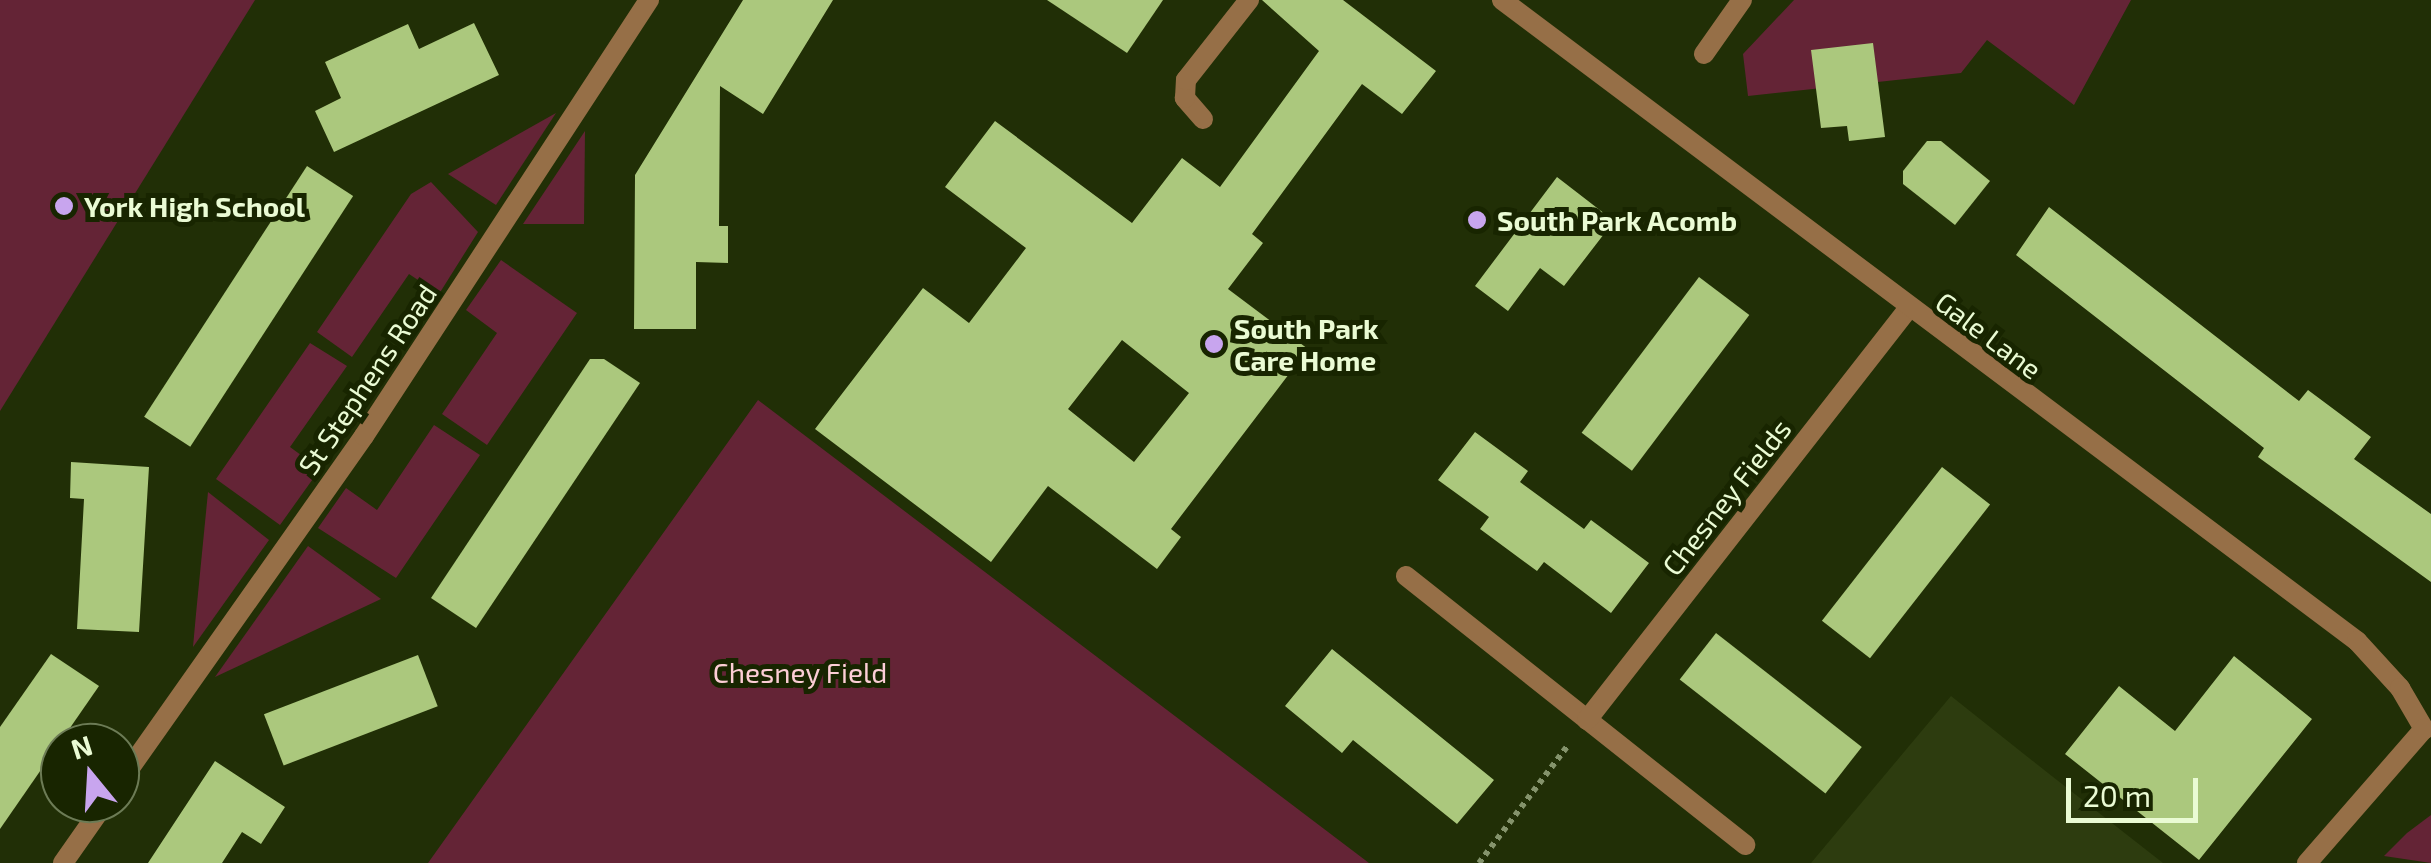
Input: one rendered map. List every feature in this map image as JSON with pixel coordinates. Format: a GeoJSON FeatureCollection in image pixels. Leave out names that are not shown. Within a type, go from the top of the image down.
{"type":"FeatureCollection","features":[{"type":"Feature","properties":{"kind":"street","name":"St Stephens Road"},"geometry":{"type":"LineString","coordinates":[[140,754],[364,436],[648,0]]}},
{"type":"Feature","properties":{"kind":"street"},"geometry":{"type":"LineString","coordinates":[[1204,119],[1185,98],[1186,80],[1250,0]]}},
{"type":"Feature","properties":{"kind":"street","name":"Gale Lane"},"geometry":{"type":"LineString","coordinates":[[1502,0],[1908,308],[2358,641],[2400,688],[2427,731]]}},
{"type":"Feature","properties":{"kind":"street"},"geometry":{"type":"LineString","coordinates":[[1704,54],[1742,0]]}},
{"type":"Feature","properties":{"kind":"street","name":"Chesney Fields"},"geometry":{"type":"LineString","coordinates":[[1587,720],[1908,308]]}},
{"type":"Feature","properties":{"kind":"street"},"geometry":{"type":"LineString","coordinates":[[1406,576],[1744,845]]}},
{"type":"Feature","properties":{"kind":"street"},"geometry":{"type":"LineString","coordinates":[[2306,863],[2427,731]]}},
{"type":"Feature","properties":{"kind":"street"},"geometry":{"type":"LineString","coordinates":[[63,863],[91,823]]}},
{"type":"Feature","properties":{"kind":"path"},"geometry":{"type":"LineString","coordinates":[[1479,863],[1587,720]]}},
{"type":"Feature","properties":{"kind":"shaded area"},"geometry":{"type":"Polygon","coordinates":[[[1951,696],[2048,773],[2163,863],[1811,863],[1951,696]]]}},
{"type":"Feature","properties":{"kind":"green space","name":"York High School"},"geometry":{"type":"Polygon","coordinates":[[[0,0],[255,0],[0,411],[0,0]]]}},
{"type":"Feature","properties":{"kind":"green space"},"geometry":{"type":"Polygon","coordinates":[[[1794,0],[2131,0],[2074,105],[1987,40],[1961,73],[1748,96],[1743,54],[1794,0]]]}},
{"type":"Feature","properties":{"kind":"green space"},"geometry":{"type":"Polygon","coordinates":[[[556,113],[496,205],[448,174],[556,113]]]}},
{"type":"Feature","properties":{"kind":"green space"},"geometry":{"type":"Polygon","coordinates":[[[585,131],[584,224],[523,224],[585,131]]]}},
{"type":"Feature","properties":{"kind":"green space"},"geometry":{"type":"Polygon","coordinates":[[[431,182],[478,232],[439,294],[409,274],[352,357],[317,332],[411,194],[431,182]]]}},
{"type":"Feature","properties":{"kind":"green space"},"geometry":{"type":"Polygon","coordinates":[[[501,260],[577,313],[487,445],[442,414],[497,333],[466,310],[501,260]]]}},
{"type":"Feature","properties":{"kind":"green space"},"geometry":{"type":"Polygon","coordinates":[[[310,343],[347,366],[290,447],[320,469],[280,525],[216,479],[310,343]]]}},
{"type":"Feature","properties":{"kind":"green space","name":"Chesney Field"},"geometry":{"type":"Polygon","coordinates":[[[758,400],[1068,635],[1369,863],[428,863],[758,400]]]}},
{"type":"Feature","properties":{"kind":"green space"},"geometry":{"type":"Polygon","coordinates":[[[434,425],[480,455],[396,578],[318,528],[346,488],[377,510],[434,425]]]}},
{"type":"Feature","properties":{"kind":"green space"},"geometry":{"type":"Polygon","coordinates":[[[208,492],[269,540],[193,647],[196,614],[208,492]]]}},
{"type":"Feature","properties":{"kind":"green space"},"geometry":{"type":"Polygon","coordinates":[[[308,546],[381,599],[215,677],[308,546]]]}},
{"type":"Feature","properties":{"kind":"green space"},"geometry":{"type":"Polygon","coordinates":[[[2431,815],[2431,863],[2384,856],[2407,833],[2431,815]]]}},
{"type":"Feature","properties":{"kind":"building"},"geometry":{"type":"Polygon","coordinates":[[[743,0],[833,0],[763,114],[720,86],[719,226],[728,226],[728,263],[696,262],[696,329],[634,329],[635,175],[743,0]]]}},
{"type":"Feature","properties":{"kind":"building"},"geometry":{"type":"Polygon","coordinates":[[[1047,0],[1163,0],[1127,53],[1047,0]]]}},
{"type":"Feature","properties":{"kind":"building","name":"South Park Care Home"},"geometry":{"type":"Polygon","coordinates":[[[1262,0],[1343,0],[1436,71],[1402,114],[1362,84],[1252,234],[1263,243],[1228,289],[1308,349],[1171,529],[1181,537],[1157,569],[1048,486],[991,562],[815,429],[923,288],[969,323],[1026,248],[945,187],[995,121],[1132,223],[1182,158],[1220,187],[1319,51],[1262,0]],[[1122,340],[1068,409],[1134,462],[1189,393],[1122,340]]]}},
{"type":"Feature","properties":{"kind":"building"},"geometry":{"type":"Polygon","coordinates":[[[474,23],[499,75],[334,152],[315,111],[341,98],[325,62],[408,24],[419,49],[474,23]]]}},
{"type":"Feature","properties":{"kind":"building"},"geometry":{"type":"Polygon","coordinates":[[[1873,43],[1885,137],[1849,141],[1847,126],[1821,128],[1811,50],[1873,43]]]}},
{"type":"Feature","properties":{"kind":"building"},"geometry":{"type":"Polygon","coordinates":[[[1927,141],[1941,141],[1990,181],[1955,225],[1903,184],[1903,171],[1927,141]]]}},
{"type":"Feature","properties":{"kind":"building"},"geometry":{"type":"Polygon","coordinates":[[[307,166],[353,196],[190,447],[144,417],[307,166]]]}},
{"type":"Feature","properties":{"kind":"building"},"geometry":{"type":"Polygon","coordinates":[[[1557,177],[1614,221],[1564,286],[1540,268],[1508,311],[1475,286],[1557,177]]]}},
{"type":"Feature","properties":{"kind":"building"},"geometry":{"type":"Polygon","coordinates":[[[2049,207],[2299,401],[2308,390],[2371,437],[2354,459],[2431,514],[2431,582],[2258,457],[2264,448],[2016,255],[2049,207]]]}},
{"type":"Feature","properties":{"kind":"building"},"geometry":{"type":"Polygon","coordinates":[[[1699,277],[1749,315],[1632,471],[1582,433],[1699,277]]]}},
{"type":"Feature","properties":{"kind":"building"},"geometry":{"type":"Polygon","coordinates":[[[590,359],[604,359],[640,383],[476,628],[431,598],[590,359]]]}},
{"type":"Feature","properties":{"kind":"building"},"geometry":{"type":"Polygon","coordinates":[[[1475,432],[1528,471],[1520,482],[1584,529],[1591,520],[1649,563],[1611,613],[1544,562],[1537,571],[1480,529],[1489,517],[1438,480],[1475,432]]]}},
{"type":"Feature","properties":{"kind":"building"},"geometry":{"type":"Polygon","coordinates":[[[71,462],[149,467],[139,632],[77,629],[84,499],[70,498],[71,462]]]}},
{"type":"Feature","properties":{"kind":"building"},"geometry":{"type":"Polygon","coordinates":[[[1942,467],[1990,505],[1870,658],[1822,621],[1942,467]]]}},
{"type":"Feature","properties":{"kind":"building"},"geometry":{"type":"Polygon","coordinates":[[[1716,633],[1862,747],[1825,793],[1680,679],[1716,633]]]}},
{"type":"Feature","properties":{"kind":"building"},"geometry":{"type":"Polygon","coordinates":[[[1332,649],[1494,780],[1457,824],[1353,740],[1342,753],[1285,706],[1332,649]]]}},
{"type":"Feature","properties":{"kind":"building"},"geometry":{"type":"Polygon","coordinates":[[[51,654],[99,686],[73,723],[40,723],[40,771],[0,829],[0,727],[51,654]]]}},
{"type":"Feature","properties":{"kind":"building"},"geometry":{"type":"Polygon","coordinates":[[[418,655],[438,706],[284,765],[264,714],[418,655]]]}},
{"type":"Feature","properties":{"kind":"building"},"geometry":{"type":"Polygon","coordinates":[[[2234,656],[2312,719],[2199,860],[2065,754],[2119,686],[2175,731],[2234,656]]]}},
{"type":"Feature","properties":{"kind":"building"},"geometry":{"type":"Polygon","coordinates":[[[215,761],[285,807],[261,844],[242,832],[222,863],[148,863],[215,761]]]}},
{"type":"Feature","properties":{"kind":"place","name":"York High School"},"geometry":{"type":"Point","coordinates":[64,206]}},
{"type":"Feature","properties":{"kind":"place","name":"South Park Acomb"},"geometry":{"type":"Point","coordinates":[1477,220]}},
{"type":"Feature","properties":{"kind":"place","name":"South Park Care Home"},"geometry":{"type":"Point","coordinates":[1214,344]}}]}
